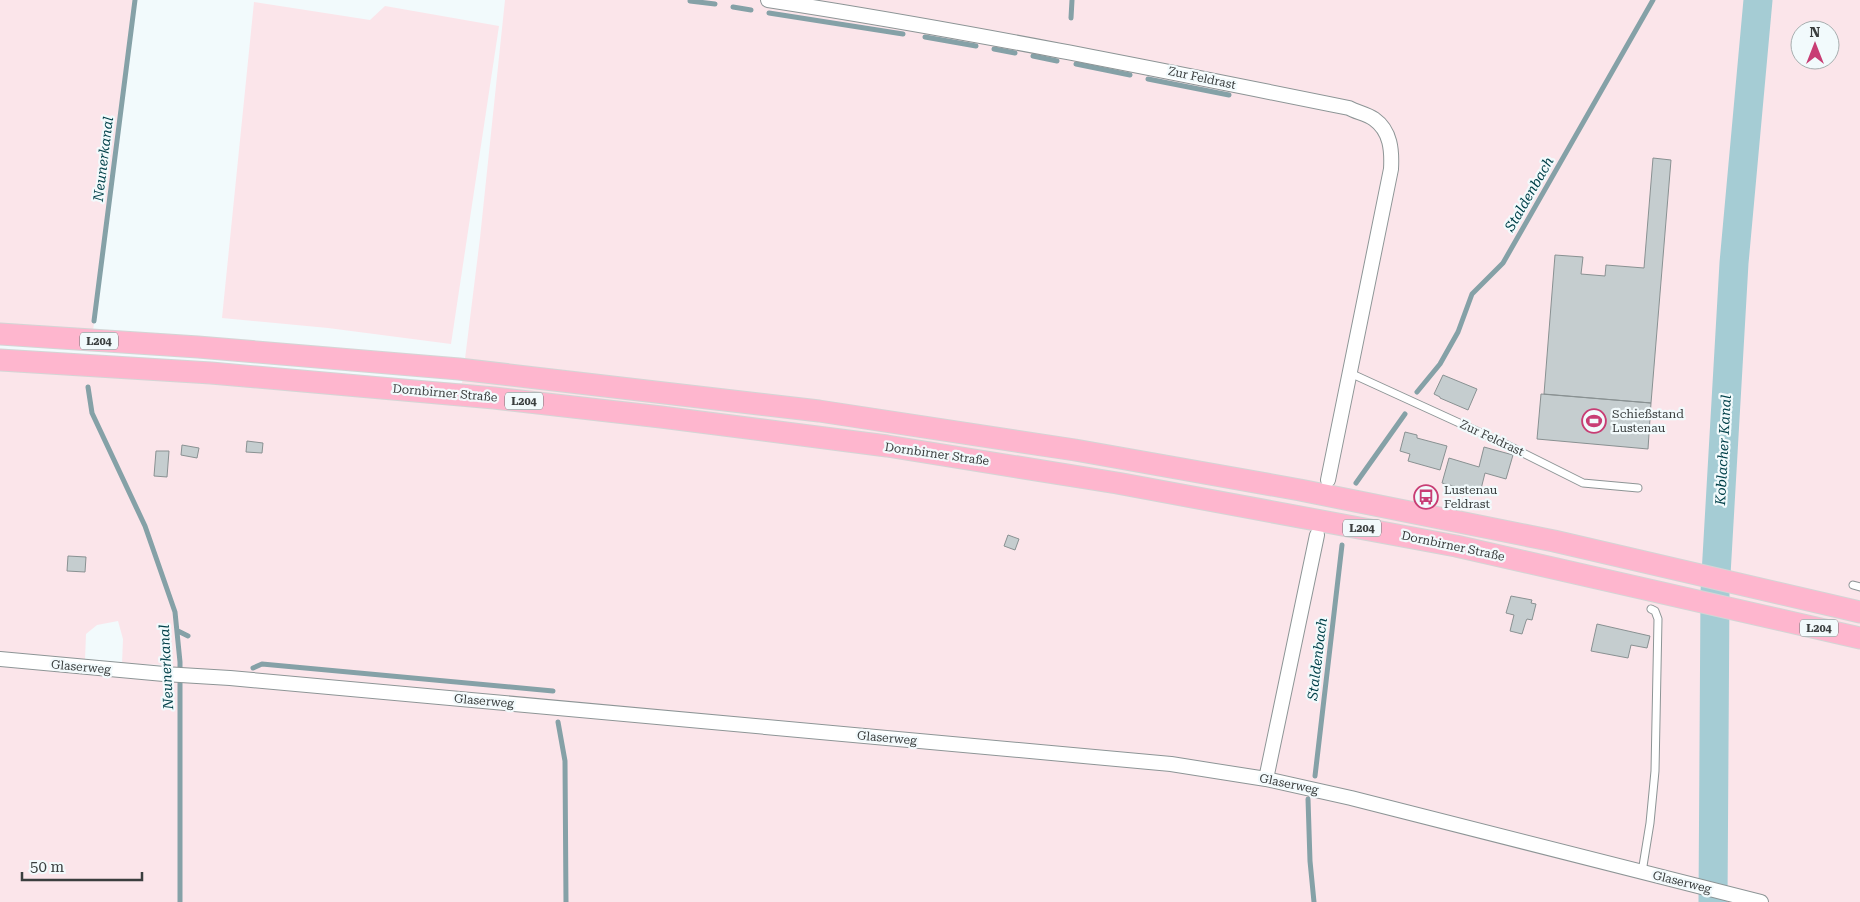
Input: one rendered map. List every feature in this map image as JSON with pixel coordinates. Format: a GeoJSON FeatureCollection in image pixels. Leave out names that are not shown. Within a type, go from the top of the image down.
{"type":"FeatureCollection","features":[{"type":"Feature","properties":{"kind":"main road","name":"Dornbirner Straße"},"geometry":{"type":"LineString","coordinates":[[0,334],[198,347],[439,367],[654,390],[820,411],[1075,450],[1300,490],[1554,541],[1860,612]]}},
{"type":"Feature","properties":{"kind":"main road","name":"Dornbirner Straße"},"geometry":{"type":"LineString","coordinates":[[0,360],[211,374],[466,395],[670,418],[887,446],[1099,480],[1456,546],[1860,638]]}},
{"type":"Feature","properties":{"kind":"street","name":"Zur Feldrast"},"geometry":{"type":"LineString","coordinates":[[768,0],[854,13],[1075,52],[1348,108],[1374,119],[1385,131],[1392,149],[1391,169],[1328,480]]}},
{"type":"Feature","properties":{"kind":"street"},"geometry":{"type":"LineString","coordinates":[[1266,779],[1317,535]]}},
{"type":"Feature","properties":{"kind":"street","name":"Glaserweg"},"geometry":{"type":"LineString","coordinates":[[0,659],[1171,764],[1266,779],[1351,798],[1761,902]]}},
{"type":"Feature","properties":{"kind":"lane","name":"Zur Feldrast"},"geometry":{"type":"LineString","coordinates":[[1350,373],[1495,439],[1584,483],[1638,488]]}},
{"type":"Feature","properties":{"kind":"lane"},"geometry":{"type":"LineString","coordinates":[[1642,872],[1650,824],[1655,771],[1658,619],[1655,611],[1651,609]]}},
{"type":"Feature","properties":{"kind":"shaded area"},"geometry":{"type":"Polygon","coordinates":[[[0,0],[135,0],[93,331],[0,325],[0,0]]]}},
{"type":"Feature","properties":{"kind":"shaded area"},"geometry":{"type":"Polygon","coordinates":[[[505,0],[1747,0],[1727,232],[1705,615],[1722,618],[1766,0],[1860,0],[1860,902],[0,902],[0,666],[167,679],[169,665],[122,664],[123,639],[118,621],[97,625],[86,634],[85,660],[0,653],[0,369],[89,374],[462,383],[480,238],[505,0]]]}},
{"type":"Feature","properties":{"kind":"shaded area"},"geometry":{"type":"Polygon","coordinates":[[[254,2],[370,20],[385,6],[499,26],[451,344],[328,328],[222,318],[254,2]]]}},
{"type":"Feature","properties":{"kind":"building"},"geometry":{"type":"Polygon","coordinates":[[[1653,158],[1671,160],[1651,403],[1544,394],[1555,255],[1583,257],[1581,274],[1605,276],[1606,265],[1644,268],[1653,158]]]}},
{"type":"Feature","properties":{"kind":"building"},"geometry":{"type":"Polygon","coordinates":[[[1443,375],[1477,389],[1468,410],[1434,394],[1443,375]]]}},
{"type":"Feature","properties":{"kind":"building","name":"Schießstand Lustenau"},"geometry":{"type":"Polygon","coordinates":[[[1541,394],[1651,403],[1648,449],[1537,439],[1541,394]]]}},
{"type":"Feature","properties":{"kind":"building"},"geometry":{"type":"Polygon","coordinates":[[[1405,432],[1417,435],[1417,438],[1447,446],[1440,470],[1408,461],[1410,454],[1400,451],[1405,432]]]}},
{"type":"Feature","properties":{"kind":"building"},"geometry":{"type":"Polygon","coordinates":[[[247,441],[263,443],[262,453],[246,452],[247,441]]]}},
{"type":"Feature","properties":{"kind":"building"},"geometry":{"type":"Polygon","coordinates":[[[182,445],[199,448],[197,458],[181,455],[182,445]]]}},
{"type":"Feature","properties":{"kind":"building"},"geometry":{"type":"Polygon","coordinates":[[[1484,447],[1513,455],[1506,479],[1485,473],[1480,493],[1442,483],[1449,458],[1479,467],[1484,447]]]}},
{"type":"Feature","properties":{"kind":"building"},"geometry":{"type":"Polygon","coordinates":[[[156,451],[169,451],[167,477],[154,476],[156,451]]]}},
{"type":"Feature","properties":{"kind":"building"},"geometry":{"type":"Polygon","coordinates":[[[1008,535],[1019,539],[1015,550],[1004,546],[1008,535]]]}},
{"type":"Feature","properties":{"kind":"building"},"geometry":{"type":"Polygon","coordinates":[[[68,556],[86,557],[85,572],[67,571],[68,556]]]}},
{"type":"Feature","properties":{"kind":"building"},"geometry":{"type":"Polygon","coordinates":[[[1511,596],[1532,600],[1531,603],[1536,604],[1532,620],[1527,619],[1522,634],[1510,631],[1514,615],[1506,613],[1511,596]]]}},
{"type":"Feature","properties":{"kind":"building"},"geometry":{"type":"Polygon","coordinates":[[[1597,624],[1650,636],[1647,648],[1631,645],[1628,658],[1591,651],[1597,624]]]}},
{"type":"Feature","properties":{"kind":"waterway","name":"Neunerkanal"},"geometry":{"type":"LineString","coordinates":[[94,321],[135,0]]}},
{"type":"Feature","properties":{"kind":"waterway"},"geometry":{"type":"LineString","coordinates":[[1071,18],[1072,0]]}},
{"type":"Feature","properties":{"kind":"waterway","name":"Staldenbach"},"geometry":{"type":"LineString","coordinates":[[1417,392],[1440,364],[1458,332],[1472,294],[1503,263],[1653,0]]}},
{"type":"Feature","properties":{"kind":"waterway","name":"Koblacher Kanal"},"geometry":{"type":"LineString","coordinates":[[1713,902],[1715,592],[1734,263],[1758,0]]}},
{"type":"Feature","properties":{"kind":"waterway"},"geometry":{"type":"LineString","coordinates":[[690,1],[715,4]]}},
{"type":"Feature","properties":{"kind":"waterway"},"geometry":{"type":"LineString","coordinates":[[733,7],[751,10]]}},
{"type":"Feature","properties":{"kind":"waterway"},"geometry":{"type":"LineString","coordinates":[[769,13],[903,34]]}},
{"type":"Feature","properties":{"kind":"waterway"},"geometry":{"type":"LineString","coordinates":[[925,37],[976,46]]}},
{"type":"Feature","properties":{"kind":"waterway"},"geometry":{"type":"LineString","coordinates":[[994,49],[1015,53]]}},
{"type":"Feature","properties":{"kind":"waterway"},"geometry":{"type":"LineString","coordinates":[[1033,56],[1057,61]]}},
{"type":"Feature","properties":{"kind":"waterway"},"geometry":{"type":"LineString","coordinates":[[1076,64],[1130,75]]}},
{"type":"Feature","properties":{"kind":"waterway"},"geometry":{"type":"LineString","coordinates":[[1148,79],[1229,95]]}},
{"type":"Feature","properties":{"kind":"waterway","name":"Neunerkanal"},"geometry":{"type":"LineString","coordinates":[[88,387],[92,413],[145,526],[175,612],[180,662],[180,902]]}},
{"type":"Feature","properties":{"kind":"waterway","name":"Staldenbach"},"geometry":{"type":"LineString","coordinates":[[1356,483],[1405,414]]}},
{"type":"Feature","properties":{"kind":"waterway","name":"Staldenbach"},"geometry":{"type":"LineString","coordinates":[[1315,776],[1342,545]]}},
{"type":"Feature","properties":{"kind":"waterway"},"geometry":{"type":"LineString","coordinates":[[178,631],[188,636]]}},
{"type":"Feature","properties":{"kind":"waterway"},"geometry":{"type":"LineString","coordinates":[[253,668],[262,664],[553,691]]}},
{"type":"Feature","properties":{"kind":"waterway"},"geometry":{"type":"LineString","coordinates":[[558,722],[565,761],[566,902]]}},
{"type":"Feature","properties":{"kind":"waterway","name":"Staldenbach"},"geometry":{"type":"LineString","coordinates":[[1308,799],[1310,861],[1314,902]]}},
{"type":"Feature","properties":{"kind":"place","name":"Schießstand Lustenau"},"geometry":{"type":"Point","coordinates":[1594,421]}},
{"type":"Feature","properties":{"kind":"place","name":"Lustenau Feldrast"},"geometry":{"type":"Point","coordinates":[1426,497]}}]}
